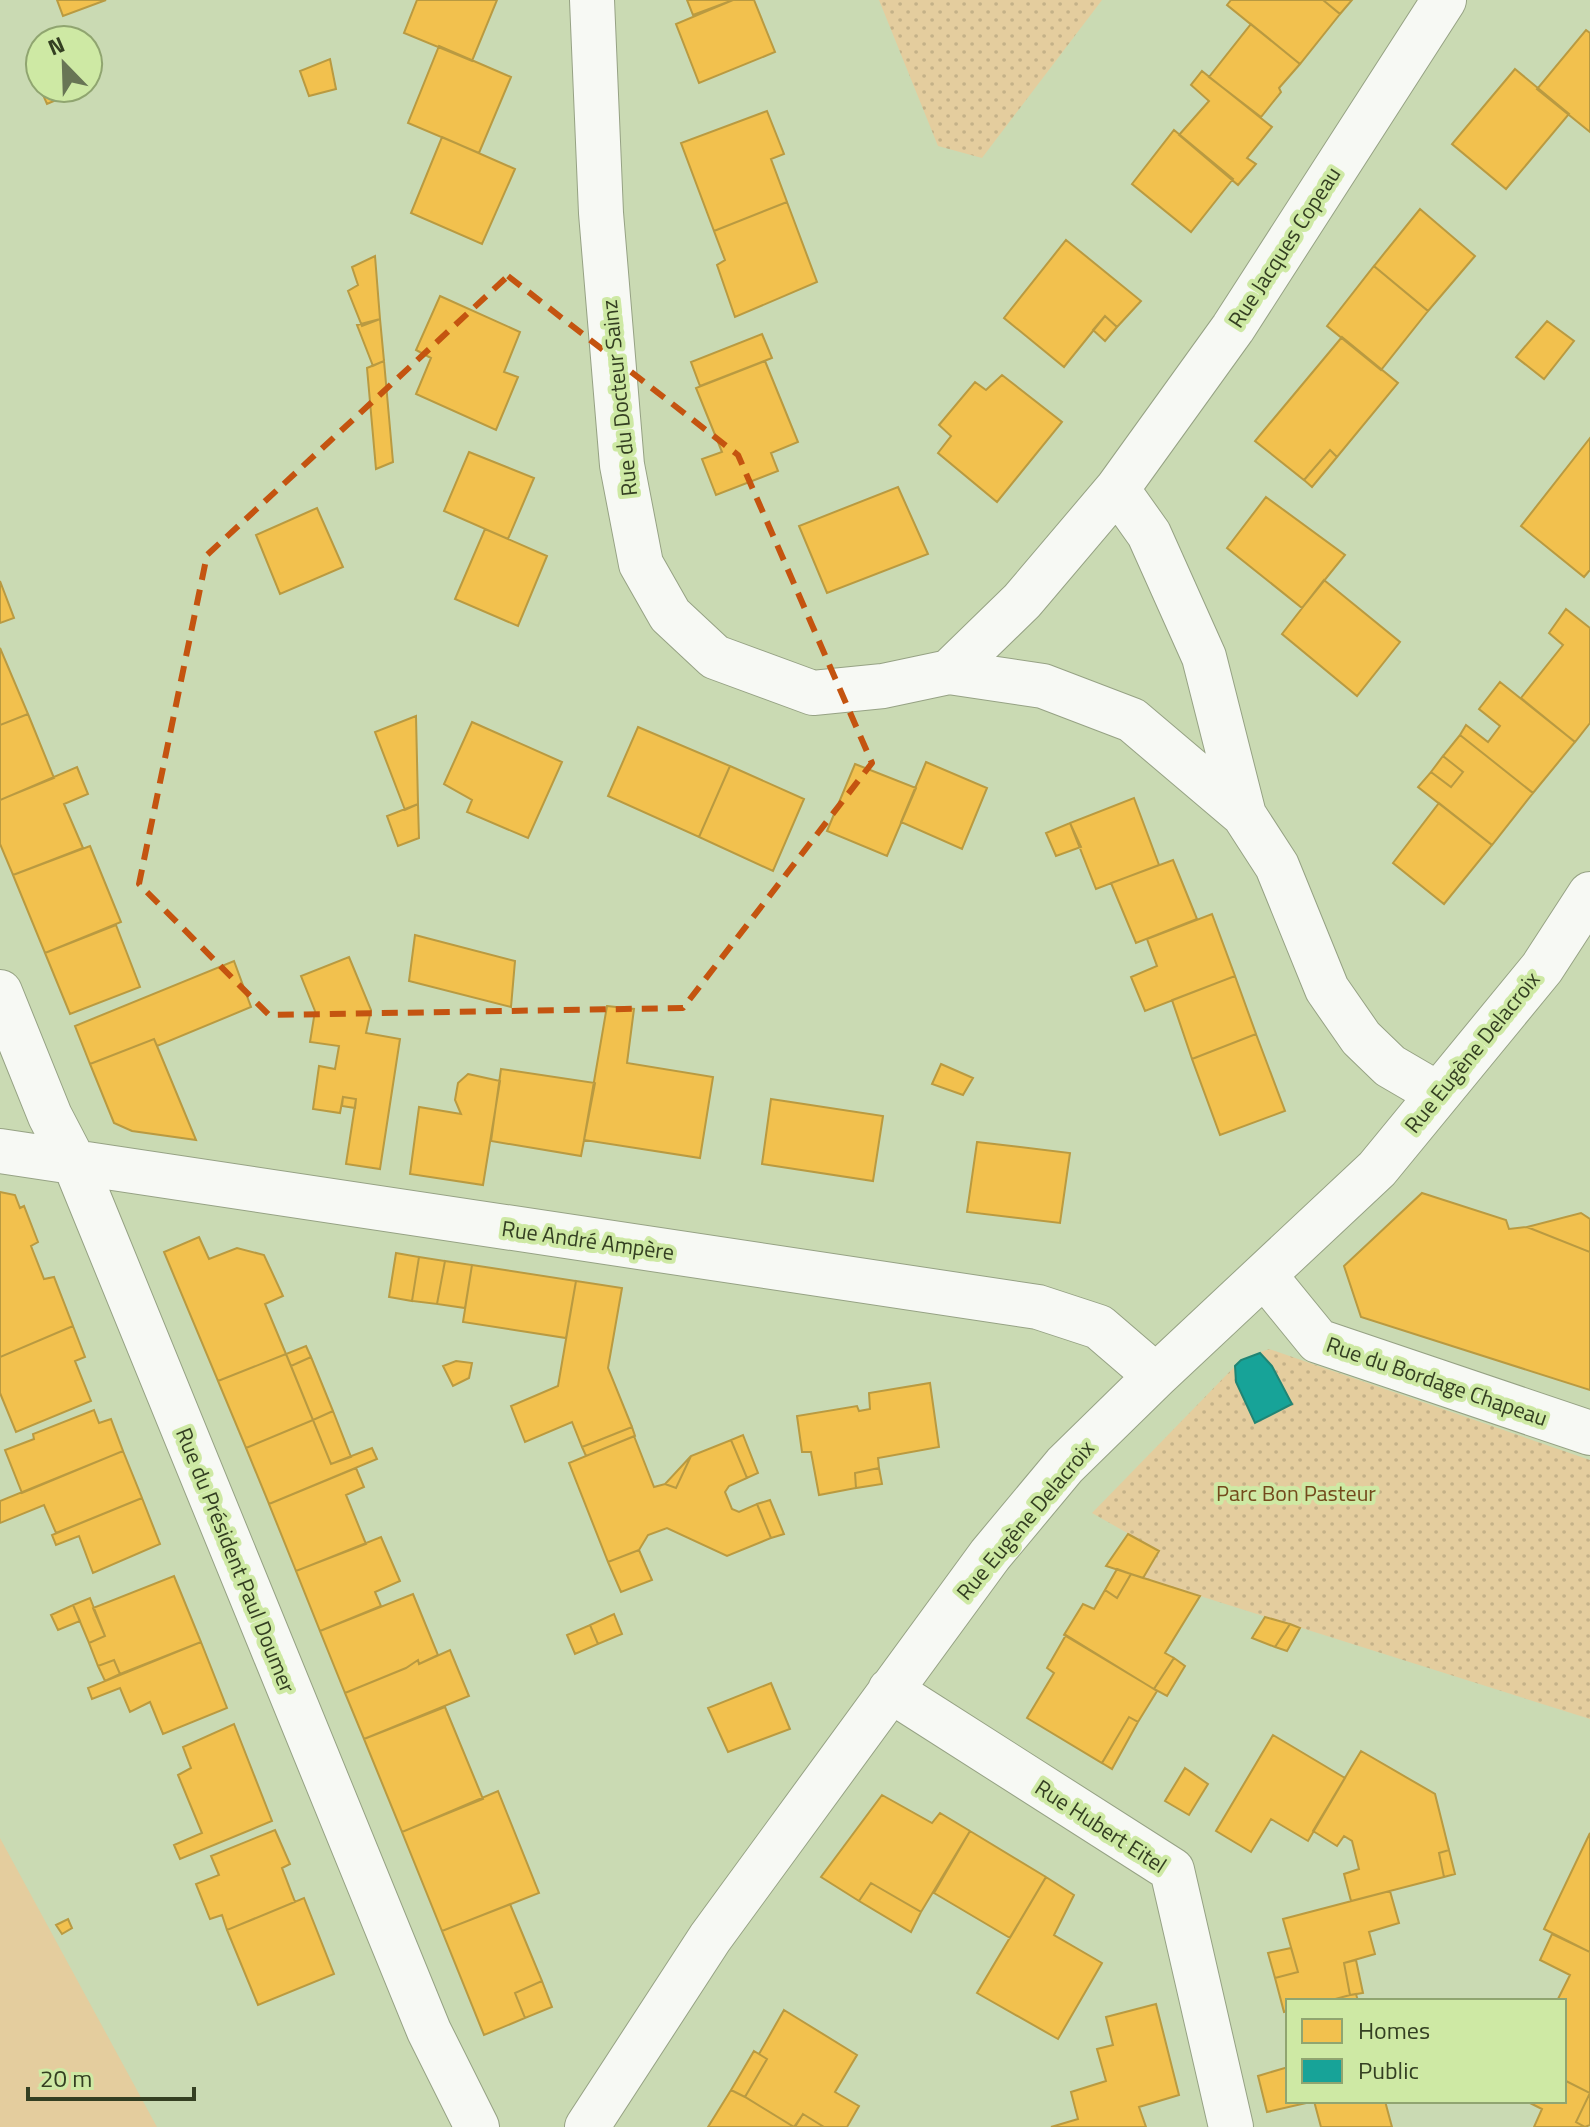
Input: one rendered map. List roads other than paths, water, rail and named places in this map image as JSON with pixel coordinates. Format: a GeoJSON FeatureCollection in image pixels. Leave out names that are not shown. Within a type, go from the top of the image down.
{"type":"FeatureCollection","features":[{"type":"Feature","properties":{"kind":"street","name":"Rue du Docteur Sainz"},"geometry":{"type":"LineString","coordinates":[[592,0],[601,213],[622,465],[641,564],[670,615],[715,657],[813,693],[883,686],[949,672],[1043,686],[1132,720],[1244,815],[1277,866],[1327,989],[1361,1038],[1390,1066],[1438,1094]]}},
{"type":"Feature","properties":{"kind":"street","name":"Rue Jacques Copeau"},"geometry":{"type":"LineString","coordinates":[[949,672],[1022,601],[1117,489],[1233,328],[1444,0]]}},
{"type":"Feature","properties":{"kind":"street"},"geometry":{"type":"LineString","coordinates":[[1117,489],[1149,534],[1204,657],[1244,815]]}},
{"type":"Feature","properties":{"kind":"street","name":"Rue Eugène Delacroix"},"geometry":{"type":"LineString","coordinates":[[587,2127],[710,1938],[990,1555],[1065,1465],[1377,1169],[1542,968],[1590,894]]}},
{"type":"Feature","properties":{"kind":"street","name":"Rue du Président Paul Doumer"},"geometry":{"type":"LineString","coordinates":[[0,992],[50,1116],[75,1164],[429,2031],[477,2127]]}},
{"type":"Feature","properties":{"kind":"street","name":"Rue André Ampère"},"geometry":{"type":"LineString","coordinates":[[0,1151],[1038,1307],[1099,1327],[1156,1376]]}},
{"type":"Feature","properties":{"kind":"street","name":"Rue du Bordage Chapeau"},"geometry":{"type":"LineString","coordinates":[[1265,1276],[1318,1341],[1590,1433]]}},
{"type":"Feature","properties":{"kind":"street","name":"Rue Hubert Eitel"},"geometry":{"type":"LineString","coordinates":[[890,1690],[1172,1870],[1231,2127]]}},
{"type":"Feature","properties":{"kind":"park label","name":"Parc Bon Pasteur"},"geometry":{"type":"Point","coordinates":[1296,1493]}}]}
